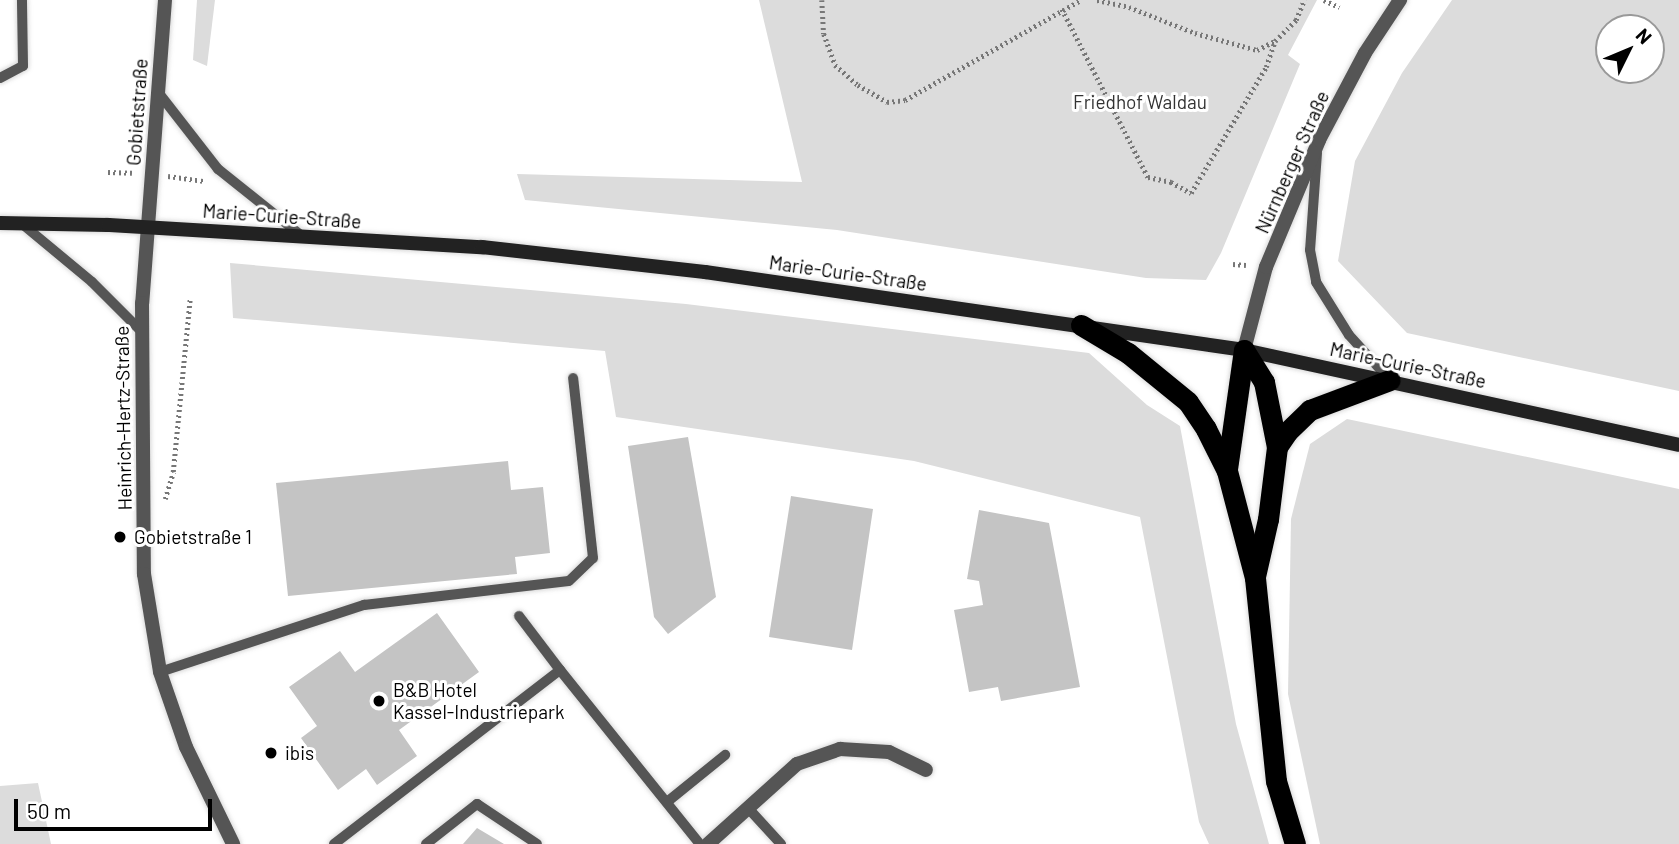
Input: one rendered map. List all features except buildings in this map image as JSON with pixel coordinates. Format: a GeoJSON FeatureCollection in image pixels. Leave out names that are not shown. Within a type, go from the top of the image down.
{"type":"FeatureCollection","features":[{"type":"Feature","properties":{"kind":"highway"},"geometry":{"type":"LineString","coordinates":[[1081,325],[1128,353],[1188,402],[1206,429],[1227,471],[1255,578],[1276,781],[1294,844]]}},
{"type":"Feature","properties":{"kind":"highway"},"geometry":{"type":"LineString","coordinates":[[1244,350],[1264,382],[1277,447],[1268,519],[1255,578]]}},
{"type":"Feature","properties":{"kind":"highway"},"geometry":{"type":"LineString","coordinates":[[1227,471],[1244,350]]}},
{"type":"Feature","properties":{"kind":"highway"},"geometry":{"type":"LineString","coordinates":[[1277,447],[1287,432],[1310,410],[1390,380]]}},
{"type":"Feature","properties":{"kind":"main road","name":"Marie-Curie-Straße"},"geometry":{"type":"LineString","coordinates":[[0,223],[148,227],[482,247],[692,271],[1244,350],[1679,445]]}},
{"type":"Feature","properties":{"kind":"street","name":"Gobietstraße"},"geometry":{"type":"LineString","coordinates":[[148,227],[165,0]]}},
{"type":"Feature","properties":{"kind":"street","name":"Nürnberger Straße"},"geometry":{"type":"LineString","coordinates":[[1244,350],[1266,267],[1319,140],[1365,53],[1400,0]]}},
{"type":"Feature","properties":{"kind":"street","name":"Heinrich-Hertz-Straße"},"geometry":{"type":"LineString","coordinates":[[148,227],[141,331],[144,574],[160,672],[186,747],[233,844]]}},
{"type":"Feature","properties":{"kind":"street"},"geometry":{"type":"LineString","coordinates":[[708,844],[797,764],[840,749],[889,752],[926,770]]}},
{"type":"Feature","properties":{"kind":"lane"},"geometry":{"type":"LineString","coordinates":[[0,78],[23,66],[22,0]]}},
{"type":"Feature","properties":{"kind":"lane"},"geometry":{"type":"LineString","coordinates":[[158,92],[218,169],[302,236]]}},
{"type":"Feature","properties":{"kind":"lane"},"geometry":{"type":"LineString","coordinates":[[1319,140],[1310,250],[1316,282],[1349,335],[1390,380]]}},
{"type":"Feature","properties":{"kind":"lane"},"geometry":{"type":"LineString","coordinates":[[21,223],[92,282],[141,331]]}},
{"type":"Feature","properties":{"kind":"lane"},"geometry":{"type":"LineString","coordinates":[[160,672],[364,606],[569,581],[593,558],[573,378]]}},
{"type":"Feature","properties":{"kind":"lane"},"geometry":{"type":"LineString","coordinates":[[519,617],[700,844]]}},
{"type":"Feature","properties":{"kind":"lane"},"geometry":{"type":"LineString","coordinates":[[334,844],[560,670]]}},
{"type":"Feature","properties":{"kind":"lane"},"geometry":{"type":"LineString","coordinates":[[667,802],[725,755]]}},
{"type":"Feature","properties":{"kind":"lane"},"geometry":{"type":"LineString","coordinates":[[426,844],[477,804],[537,844]]}},
{"type":"Feature","properties":{"kind":"lane"},"geometry":{"type":"LineString","coordinates":[[748,808],[780,844]]}},
{"type":"Feature","properties":{"kind":"path"},"geometry":{"type":"LineString","coordinates":[[822,0],[824,34],[835,65],[858,85],[887,102],[905,100],[1081,0]]}},
{"type":"Feature","properties":{"kind":"path"},"geometry":{"type":"LineString","coordinates":[[1097,0],[1129,7],[1195,33],[1257,50],[1275,41],[1296,20],[1304,0]]}},
{"type":"Feature","properties":{"kind":"path"},"geometry":{"type":"LineString","coordinates":[[1324,0],[1339,7]]}},
{"type":"Feature","properties":{"kind":"path"},"geometry":{"type":"LineString","coordinates":[[1062,9],[1148,177],[1171,182],[1191,193],[1253,90],[1275,41]]}},
{"type":"Feature","properties":{"kind":"path"},"geometry":{"type":"LineString","coordinates":[[165,510],[173,472],[190,299]]}},
{"type":"Feature","properties":{"kind":"green space"},"geometry":{"type":"Polygon","coordinates":[[[197,0],[215,0],[207,66],[193,60],[197,0]]]}},
{"type":"Feature","properties":{"kind":"green space","name":"Friedhof Waldau"},"geometry":{"type":"Polygon","coordinates":[[[759,0],[1317,0],[1288,55],[1300,64],[1221,253],[1206,280],[1146,278],[837,230],[525,200],[517,174],[802,182],[759,0]]]}},
{"type":"Feature","properties":{"kind":"green space"},"geometry":{"type":"Polygon","coordinates":[[[1452,0],[1679,0],[1679,391],[1407,333],[1338,261],[1355,161],[1402,73],[1452,0]]]}},
{"type":"Feature","properties":{"kind":"green space"},"geometry":{"type":"Polygon","coordinates":[[[230,263],[686,304],[1089,353],[1147,405],[1180,426],[1236,724],[1269,844],[1209,844],[1199,822],[1140,517],[914,461],[616,417],[605,351],[233,318],[230,263]]]}},
{"type":"Feature","properties":{"kind":"green space"},"geometry":{"type":"Polygon","coordinates":[[[1347,419],[1679,489],[1679,844],[1320,844],[1288,694],[1291,519],[1310,444],[1347,419]]]}},
{"type":"Feature","properties":{"kind":"green space"},"geometry":{"type":"Polygon","coordinates":[[[38,783],[51,844],[0,844],[0,786],[38,783]]]}},
{"type":"Feature","properties":{"kind":"place","name":"Gobietstraße 1"},"geometry":{"type":"Point","coordinates":[120,537]}},
{"type":"Feature","properties":{"kind":"place","name":"B&B Hotel Kassel-Industriepark"},"geometry":{"type":"Point","coordinates":[379,701]}},
{"type":"Feature","properties":{"kind":"place","name":"ibis"},"geometry":{"type":"Point","coordinates":[271,753]}}]}
